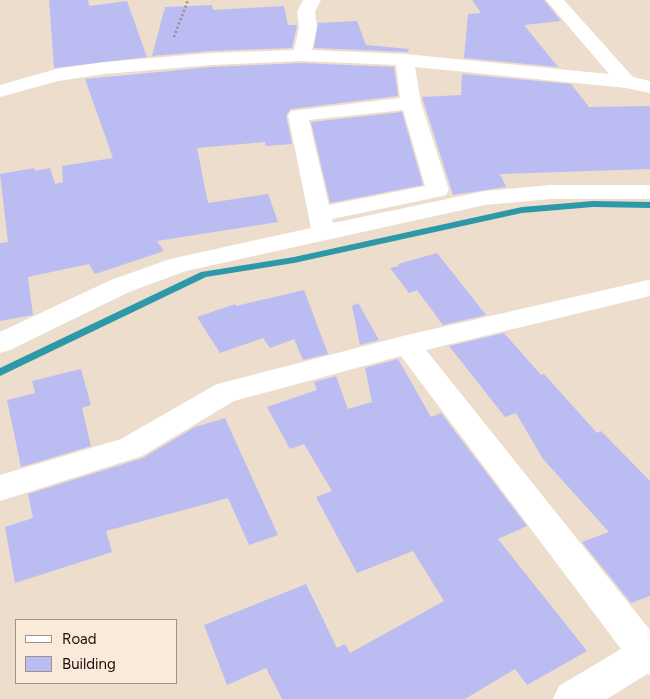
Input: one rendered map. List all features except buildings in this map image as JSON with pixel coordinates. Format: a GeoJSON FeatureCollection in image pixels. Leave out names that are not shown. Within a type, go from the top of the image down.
{"type":"FeatureCollection","features":[{"type":"Feature","properties":{"kind":"street"},"geometry":{"type":"LineString","coordinates":[[302,55],[308,27],[306,12],[312,0]]}},
{"type":"Feature","properties":{"kind":"street"},"geometry":{"type":"LineString","coordinates":[[556,0],[626,82]]}},
{"type":"Feature","properties":{"kind":"street"},"geometry":{"type":"LineString","coordinates":[[0,91],[56,75],[105,68],[184,61],[302,55],[405,60],[626,82],[650,87]]}},
{"type":"Feature","properties":{"kind":"street"},"geometry":{"type":"LineString","coordinates":[[0,343],[120,286],[179,266],[438,190],[410,103],[405,60]]}},
{"type":"Feature","properties":{"kind":"street"},"geometry":{"type":"LineString","coordinates":[[322,224],[298,115],[410,103]]}},
{"type":"Feature","properties":{"kind":"street"},"geometry":{"type":"LineString","coordinates":[[322,224],[485,198],[551,192],[650,192]]}},
{"type":"Feature","properties":{"kind":"street"},"geometry":{"type":"LineString","coordinates":[[0,488],[131,448],[225,393],[407,345],[648,288]]}},
{"type":"Feature","properties":{"kind":"street"},"geometry":{"type":"LineString","coordinates":[[407,345],[648,656],[572,699]]}},
{"type":"Feature","properties":{"kind":"path"},"geometry":{"type":"LineString","coordinates":[[184,61],[169,51],[188,0]]}},
{"type":"Feature","properties":{"kind":"waterway"},"geometry":{"type":"LineString","coordinates":[[0,372],[204,274],[294,260],[522,210],[593,204],[650,205]]}}]}
